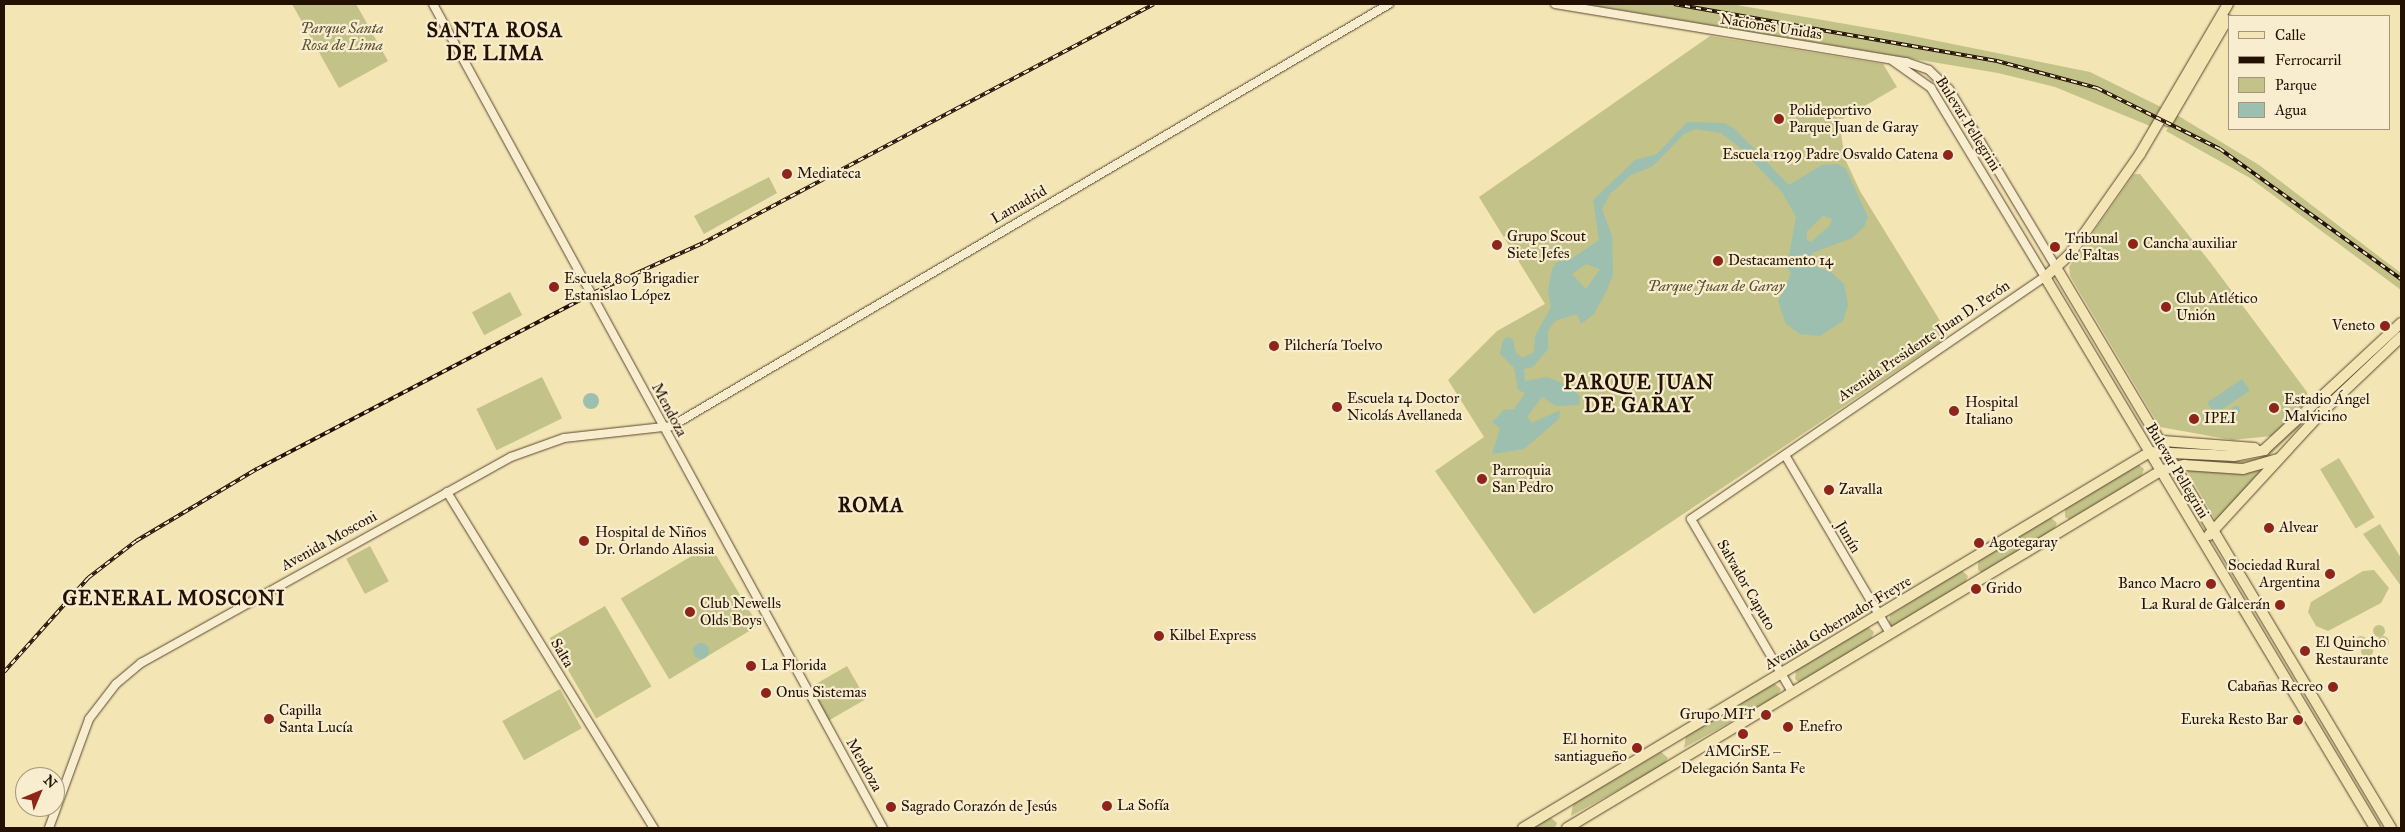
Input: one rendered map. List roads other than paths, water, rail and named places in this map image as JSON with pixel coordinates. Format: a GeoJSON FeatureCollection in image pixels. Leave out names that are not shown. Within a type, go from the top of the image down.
{"type":"FeatureCollection","features":[{"type":"Feature","properties":{"kind":"main road","name":"Avenida Presidente Juan D. Perón"},"geometry":{"type":"LineString","coordinates":[[2140,154],[2228,4]]}},
{"type":"Feature","properties":{"kind":"main road","name":"Avenida Presidente Juan D. Perón"},"geometry":{"type":"LineString","coordinates":[[2045,277],[2057,269],[2140,154],[2177,109],[2228,18]]}},
{"type":"Feature","properties":{"kind":"main road","name":"Bulevar Pellegrini"},"geometry":{"type":"LineString","coordinates":[[2057,269],[2120,374],[2169,450],[2175,465],[2214,532],[2391,828]]}},
{"type":"Feature","properties":{"kind":"main road","name":"Bulevar Pellegrini"},"geometry":{"type":"LineString","coordinates":[[2045,277],[2105,380],[2162,470],[2202,541],[2374,828]]}},
{"type":"Feature","properties":{"kind":"main road"},"geometry":{"type":"LineString","coordinates":[[2163,441],[2244,448],[2271,446],[2401,323]]}},
{"type":"Feature","properties":{"kind":"main road"},"geometry":{"type":"LineString","coordinates":[[2202,541],[2214,532],[2277,459],[2401,337]]}},
{"type":"Feature","properties":{"kind":"main road"},"geometry":{"type":"LineString","coordinates":[[2105,380],[2120,374]]}},
{"type":"Feature","properties":{"kind":"main road"},"geometry":{"type":"LineString","coordinates":[[2112,391],[2127,385]]}},
{"type":"Feature","properties":{"kind":"main road","name":"Avenida Gobernador Freyre"},"geometry":{"type":"LineString","coordinates":[[1523,828],[1880,616],[2150,452],[2169,450],[2234,456],[2256,454],[2271,446]]}},
{"type":"Feature","properties":{"kind":"main road"},"geometry":{"type":"LineString","coordinates":[[1567,828],[2162,470],[2175,465],[2243,469],[2277,459]]}},
{"type":"Feature","properties":{"kind":"street","name":"Mendoza"},"geometry":{"type":"LineString","coordinates":[[433,4],[663,429],[883,828]]}},
{"type":"Feature","properties":{"kind":"street","name":"Lamadrid"},"geometry":{"type":"LineString","coordinates":[[663,429],[1390,4]]}},
{"type":"Feature","properties":{"kind":"street","name":"Naciones Unidas"},"geometry":{"type":"LineString","coordinates":[[1555,4],[1893,61]]}},
{"type":"Feature","properties":{"kind":"street","name":"Bulevar Pellegrini"},"geometry":{"type":"LineString","coordinates":[[1893,61],[1928,70],[1958,104],[2057,269]]}},
{"type":"Feature","properties":{"kind":"street","name":"Bulevar Pellegrini"},"geometry":{"type":"LineString","coordinates":[[1893,61],[1922,78],[1946,111],[2045,277]]}},
{"type":"Feature","properties":{"kind":"street"},"geometry":{"type":"LineString","coordinates":[[1946,111],[1949,104],[1958,104]]}},
{"type":"Feature","properties":{"kind":"street","name":"Avenida Presidente Juan D. Perón"},"geometry":{"type":"LineString","coordinates":[[1691,518],[2045,277]]}},
{"type":"Feature","properties":{"kind":"street","name":"Avenida Mosconi"},"geometry":{"type":"LineString","coordinates":[[49,828],[80,734],[128,672],[447,492],[545,443],[663,429]]}},
{"type":"Feature","properties":{"kind":"street","name":"Junín"},"geometry":{"type":"LineString","coordinates":[[1784,455],[1890,633]]}},
{"type":"Feature","properties":{"kind":"street","name":"Salta"},"geometry":{"type":"LineString","coordinates":[[447,492],[654,828]]}},
{"type":"Feature","properties":{"kind":"street","name":"Salvador Caputo"},"geometry":{"type":"LineString","coordinates":[[1691,518],[1792,692]]}},
{"type":"Feature","properties":{"kind":"water"},"geometry":{"type":"Polygon","coordinates":[[[1687,122],[1725,123],[1735,129],[1789,185],[1822,165],[1838,164],[1846,169],[1868,217],[1864,227],[1852,238],[1812,253],[1815,266],[1831,272],[1844,284],[1848,305],[1843,321],[1820,336],[1800,334],[1786,324],[1778,301],[1791,274],[1787,267],[1796,217],[1782,192],[1738,146],[1721,133],[1695,129],[1684,134],[1653,166],[1631,175],[1610,194],[1602,209],[1612,236],[1613,275],[1607,290],[1594,314],[1581,324],[1577,314],[1555,321],[1548,331],[1548,349],[1533,367],[1524,369],[1525,381],[1547,377],[1567,385],[1580,396],[1579,405],[1556,406],[1542,397],[1527,417],[1532,423],[1560,410],[1559,419],[1524,449],[1492,454],[1500,429],[1492,422],[1504,410],[1514,409],[1525,393],[1518,390],[1514,368],[1500,354],[1502,343],[1506,337],[1513,339],[1516,353],[1523,358],[1534,352],[1535,336],[1551,307],[1548,291],[1552,269],[1557,262],[1571,259],[1599,240],[1593,200],[1635,160],[1657,154],[1687,122]],[[1823,216],[1807,231],[1807,240],[1811,242],[1830,225],[1832,219],[1823,216]],[[1586,264],[1572,274],[1586,289],[1600,269],[1586,264]]]}},
{"type":"Feature","properties":{"kind":"water"},"geometry":{"type":"Polygon","coordinates":[[[2242,379],[2250,391],[2215,414],[2207,402],[2242,379]]]}},
{"type":"Feature","properties":{"kind":"water"},"geometry":{"type":"Polygon","coordinates":[[[588,393],[594,393],[599,398],[597,407],[588,409],[583,404],[583,398],[588,393]]]}},
{"type":"Feature","properties":{"kind":"water"},"geometry":{"type":"Polygon","coordinates":[[[2234,406],[2239,406],[2240,412],[2227,420],[2224,416],[2234,406]]]}},
{"type":"Feature","properties":{"kind":"water"},"geometry":{"type":"Polygon","coordinates":[[[701,643],[707,645],[709,651],[707,657],[701,659],[695,657],[693,651],[695,645],[701,643]]]}},
{"type":"Feature","properties":{"kind":"railway"},"geometry":{"type":"LineString","coordinates":[[4,672],[88,578],[136,541],[257,469],[595,292],[703,243],[1154,4]]}},
{"type":"Feature","properties":{"kind":"railway"},"geometry":{"type":"LineString","coordinates":[[1674,4],[1997,61],[2097,88],[2220,149],[2401,279]]}},
{"type":"Feature","properties":{"kind":"place","name":"Polideportivo Parque Juan de Garay"},"geometry":{"type":"Point","coordinates":[1779,119]}},
{"type":"Feature","properties":{"kind":"place","name":"Escuela 1299 Padre Osvaldo Catena"},"geometry":{"type":"Point","coordinates":[1948,155]}},
{"type":"Feature","properties":{"kind":"place","name":"Mediateca"},"geometry":{"type":"Point","coordinates":[787,174]}},
{"type":"Feature","properties":{"kind":"place","name":"Cancha auxiliar"},"geometry":{"type":"Point","coordinates":[2133,244]}},
{"type":"Feature","properties":{"kind":"place","name":"Grupo Scout Siete Jefes"},"geometry":{"type":"Point","coordinates":[1497,245]}},
{"type":"Feature","properties":{"kind":"place","name":"Tribunal de Faltas"},"geometry":{"type":"Point","coordinates":[2055,247]}},
{"type":"Feature","properties":{"kind":"place","name":"Destacamento 14"},"geometry":{"type":"Point","coordinates":[1718,261]}},
{"type":"Feature","properties":{"kind":"place","name":"Escuela 809 Brigadier Estanislao López"},"geometry":{"type":"Point","coordinates":[554,287]}},
{"type":"Feature","properties":{"kind":"place","name":"Club Atlético Unión"},"geometry":{"type":"Point","coordinates":[2166,307]}},
{"type":"Feature","properties":{"kind":"place","name":"Veneto"},"geometry":{"type":"Point","coordinates":[2385,326]}},
{"type":"Feature","properties":{"kind":"place","name":"Pilchería Toelvo"},"geometry":{"type":"Point","coordinates":[1274,346]}},
{"type":"Feature","properties":{"kind":"place","name":"Escuela 14 Doctor Nicolás Avellaneda"},"geometry":{"type":"Point","coordinates":[1337,407]}},
{"type":"Feature","properties":{"kind":"place","name":"Estadio Ángel Malvicino"},"geometry":{"type":"Point","coordinates":[2274,408]}},
{"type":"Feature","properties":{"kind":"place","name":"Hospital Italiano"},"geometry":{"type":"Point","coordinates":[1954,411]}},
{"type":"Feature","properties":{"kind":"place","name":"IPEI"},"geometry":{"type":"Point","coordinates":[2194,419]}},
{"type":"Feature","properties":{"kind":"place","name":"Parroquia San Pedro"},"geometry":{"type":"Point","coordinates":[1482,479]}},
{"type":"Feature","properties":{"kind":"place","name":"Zavalla"},"geometry":{"type":"Point","coordinates":[1829,490]}},
{"type":"Feature","properties":{"kind":"place","name":"Alvear"},"geometry":{"type":"Point","coordinates":[2269,528]}},
{"type":"Feature","properties":{"kind":"place","name":"Hospital de Niños Dr. Orlando Alassia"},"geometry":{"type":"Point","coordinates":[584,541]}},
{"type":"Feature","properties":{"kind":"place","name":"Agotegaray"},"geometry":{"type":"Point","coordinates":[1979,543]}},
{"type":"Feature","properties":{"kind":"place","name":"Sociedad Rural Argentina"},"geometry":{"type":"Point","coordinates":[2330,574]}},
{"type":"Feature","properties":{"kind":"place","name":"Banco Macro"},"geometry":{"type":"Point","coordinates":[2211,584]}},
{"type":"Feature","properties":{"kind":"place","name":"Grido"},"geometry":{"type":"Point","coordinates":[1976,589]}},
{"type":"Feature","properties":{"kind":"place","name":"La Rural de Galcerán"},"geometry":{"type":"Point","coordinates":[2280,605]}},
{"type":"Feature","properties":{"kind":"place","name":"Club Newells Olds Boys"},"geometry":{"type":"Point","coordinates":[690,612]}},
{"type":"Feature","properties":{"kind":"place","name":"Kilbel Express"},"geometry":{"type":"Point","coordinates":[1159,636]}},
{"type":"Feature","properties":{"kind":"place","name":"El Quincho Restaurante"},"geometry":{"type":"Point","coordinates":[2305,651]}},
{"type":"Feature","properties":{"kind":"place","name":"La Florida"},"geometry":{"type":"Point","coordinates":[751,666]}},
{"type":"Feature","properties":{"kind":"place","name":"Cabañas Recreo"},"geometry":{"type":"Point","coordinates":[2333,687]}},
{"type":"Feature","properties":{"kind":"place","name":"Onus Sistemas"},"geometry":{"type":"Point","coordinates":[766,693]}},
{"type":"Feature","properties":{"kind":"place","name":"Grupo MIT"},"geometry":{"type":"Point","coordinates":[1766,715]}},
{"type":"Feature","properties":{"kind":"place","name":"Capilla Santa Lucía"},"geometry":{"type":"Point","coordinates":[269,719]}},
{"type":"Feature","properties":{"kind":"place","name":"Eureka Resto Bar"},"geometry":{"type":"Point","coordinates":[2298,720]}},
{"type":"Feature","properties":{"kind":"place","name":"Enefro"},"geometry":{"type":"Point","coordinates":[1788,727]}},
{"type":"Feature","properties":{"kind":"place","name":"AMCirSE – Delegación Santa Fe"},"geometry":{"type":"Point","coordinates":[1743,734]}},
{"type":"Feature","properties":{"kind":"place","name":"El hornito santiagueño"},"geometry":{"type":"Point","coordinates":[1637,748]}},
{"type":"Feature","properties":{"kind":"place","name":"La Sofía"},"geometry":{"type":"Point","coordinates":[1107,806]}},
{"type":"Feature","properties":{"kind":"place","name":"Sagrado Corazón de Jesús"},"geometry":{"type":"Point","coordinates":[891,807]}},
{"type":"Feature","properties":{"kind":"district","name":"SANTA ROSA DE LIMA"},"geometry":{"type":"Point","coordinates":[495,42]}},
{"type":"Feature","properties":{"kind":"district","name":"PARQUE JUAN DE GARAY"},"geometry":{"type":"Point","coordinates":[1639,394]}},
{"type":"Feature","properties":{"kind":"district","name":"ROMA"},"geometry":{"type":"Point","coordinates":[871,505]}},
{"type":"Feature","properties":{"kind":"district","name":"GENERAL MOSCONI"},"geometry":{"type":"Point","coordinates":[174,598]}},
{"type":"Feature","properties":{"kind":"park label","name":"Parque Santa Rosa de Lima"},"geometry":{"type":"Point","coordinates":[342,36]}},
{"type":"Feature","properties":{"kind":"park label","name":"Parque Juan de Garay"},"geometry":{"type":"Point","coordinates":[1716,287]}}]}
